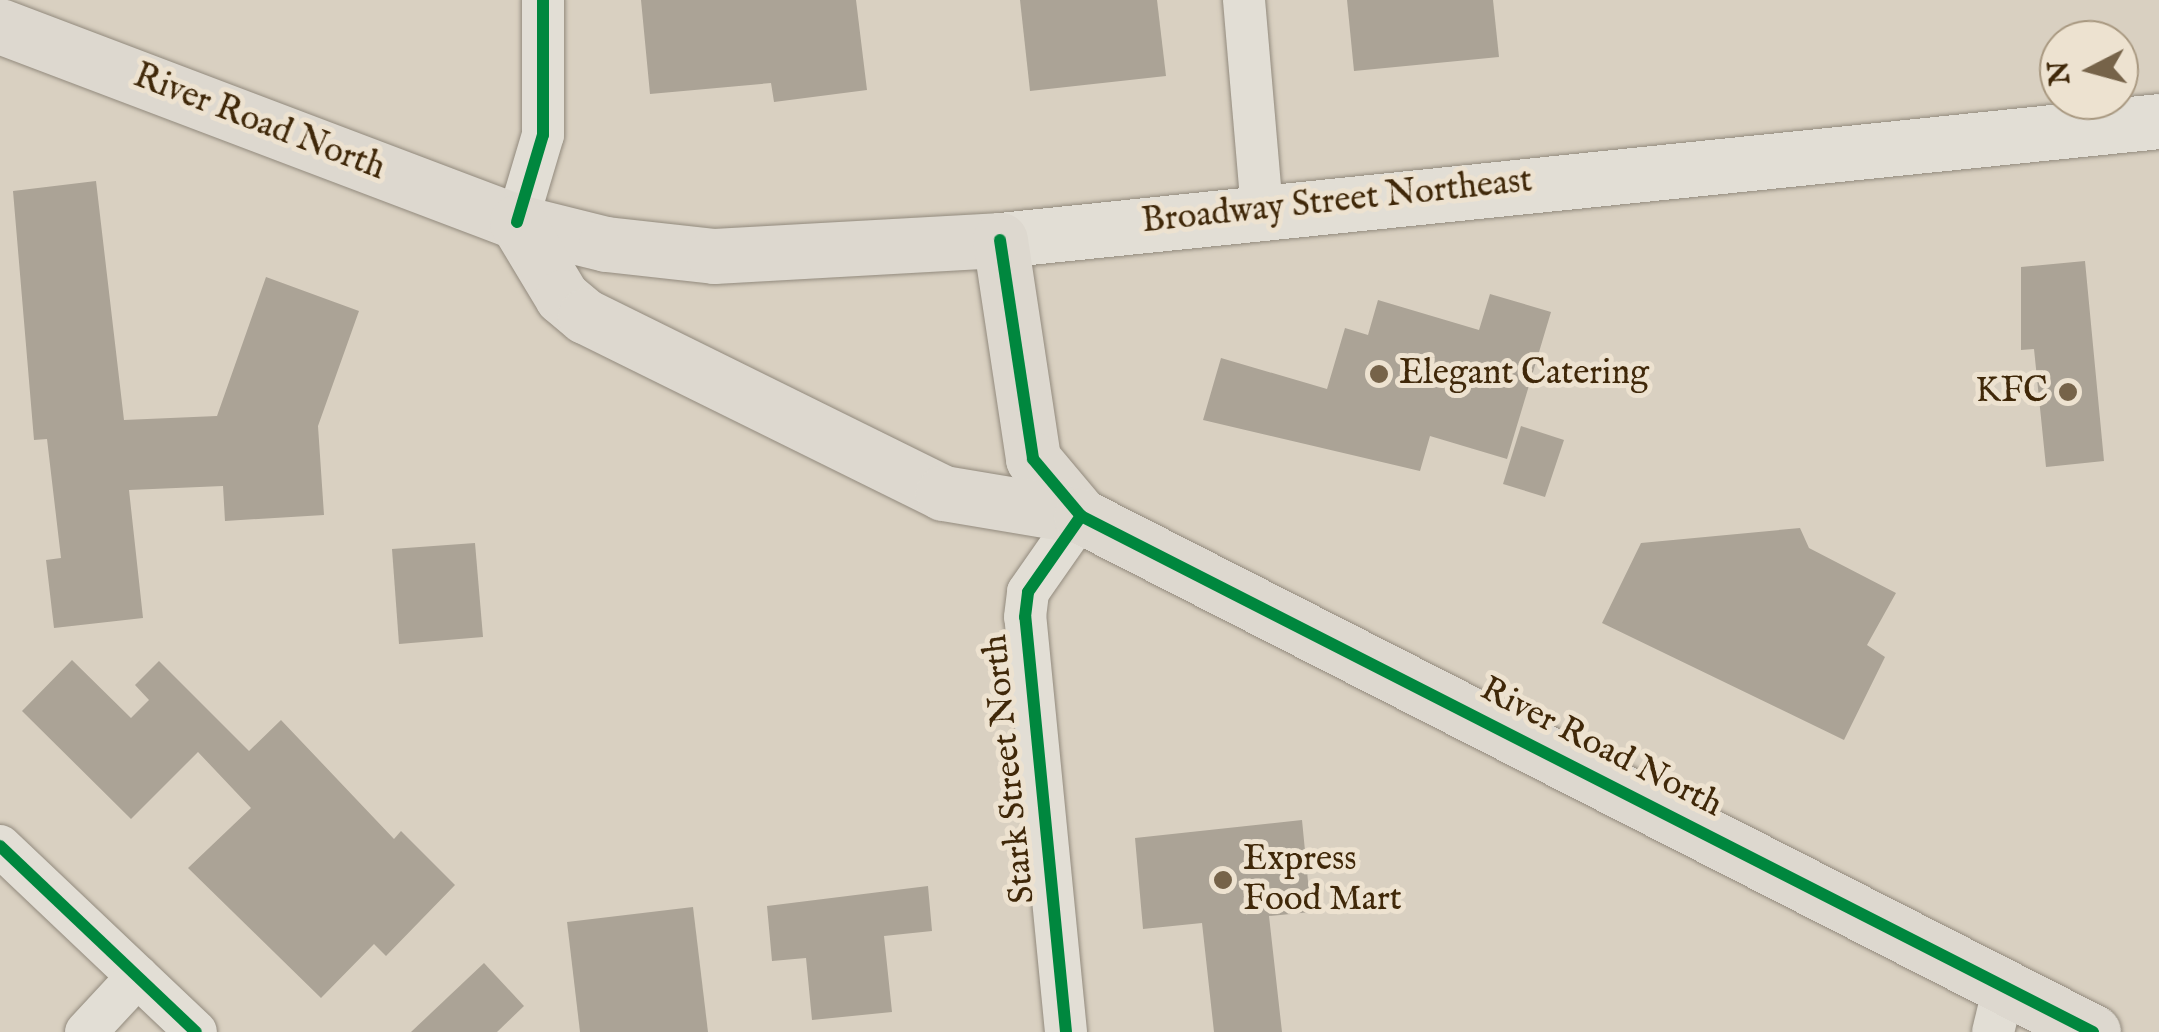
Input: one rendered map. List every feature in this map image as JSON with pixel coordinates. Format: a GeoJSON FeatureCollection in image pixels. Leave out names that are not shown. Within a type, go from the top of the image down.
{"type":"FeatureCollection","features":[{"type":"Feature","properties":{"kind":"main road","name":"River Road North"},"geometry":{"type":"LineString","coordinates":[[0,26],[517,222]]}},
{"type":"Feature","properties":{"kind":"main road","name":"Broadway Street Northeast"},"geometry":{"type":"LineString","coordinates":[[517,222],[714,256],[1000,240],[1262,209],[2159,121]]}},
{"type":"Feature","properties":{"kind":"main road"},"geometry":{"type":"LineString","coordinates":[[517,222],[553,284],[585,316],[942,493],[1081,516]]}},
{"type":"Feature","properties":{"kind":"main road"},"geometry":{"type":"LineString","coordinates":[[1000,240],[1033,458],[1081,516]]}},
{"type":"Feature","properties":{"kind":"main road","name":"River Road North"},"geometry":{"type":"LineString","coordinates":[[1081,516],[1998,1010],[2093,1032]]}},
{"type":"Feature","properties":{"kind":"street"},"geometry":{"type":"LineString","coordinates":[[517,222],[543,135],[543,0]]}},
{"type":"Feature","properties":{"kind":"street"},"geometry":{"type":"LineString","coordinates":[[1244,0],[1262,209]]}},
{"type":"Feature","properties":{"kind":"street","name":"Stark Street North"},"geometry":{"type":"LineString","coordinates":[[1066,1032],[1024,617],[1028,592],[1081,516]]}},
{"type":"Feature","properties":{"kind":"street"},"geometry":{"type":"LineString","coordinates":[[0,846],[196,1032]]}},
{"type":"Feature","properties":{"kind":"street"},"geometry":{"type":"LineString","coordinates":[[86,1032],[138,976]]}},
{"type":"Feature","properties":{"kind":"building"},"geometry":{"type":"Polygon","coordinates":[[[641,0],[856,0],[867,90],[774,102],[771,83],[650,94],[641,0]]]}},
{"type":"Feature","properties":{"kind":"building"},"geometry":{"type":"Polygon","coordinates":[[[1020,0],[1157,0],[1166,76],[1030,91],[1020,0]]]}},
{"type":"Feature","properties":{"kind":"building"},"geometry":{"type":"Polygon","coordinates":[[[1347,0],[1493,0],[1499,57],[1354,71],[1347,0]]]}},
{"type":"Feature","properties":{"kind":"building"},"geometry":{"type":"Polygon","coordinates":[[[96,181],[124,420],[217,416],[266,277],[359,311],[318,426],[324,515],[225,521],[223,486],[129,490],[143,618],[54,628],[46,560],[61,558],[47,439],[34,440],[13,191],[96,181]]]}},
{"type":"Feature","properties":{"kind":"building","name":"KFC"},"geometry":{"type":"Polygon","coordinates":[[[2085,261],[2104,461],[2046,467],[2034,349],[2021,350],[2021,267],[2085,261]]]}},
{"type":"Feature","properties":{"kind":"building"},"geometry":{"type":"Polygon","coordinates":[[[1490,294],[1551,312],[1507,459],[1430,436],[1420,471],[1203,420],[1221,358],[1327,389],[1345,328],[1368,335],[1378,300],[1479,330],[1490,294]]]}},
{"type":"Feature","properties":{"kind":"building"},"geometry":{"type":"Polygon","coordinates":[[[1521,426],[1564,440],[1545,497],[1503,484],[1521,426]]]}},
{"type":"Feature","properties":{"kind":"building"},"geometry":{"type":"Polygon","coordinates":[[[1800,528],[1809,548],[1896,593],[1867,645],[1885,657],[1844,740],[1602,623],[1641,543],[1800,528]]]}},
{"type":"Feature","properties":{"kind":"building"},"geometry":{"type":"Polygon","coordinates":[[[475,543],[483,637],[399,644],[392,549],[475,543]]]}},
{"type":"Feature","properties":{"kind":"building"},"geometry":{"type":"Polygon","coordinates":[[[72,660],[131,718],[149,700],[135,685],[159,661],[249,751],[281,720],[394,839],[401,831],[455,885],[386,956],[374,944],[321,998],[188,868],[251,808],[198,752],[131,819],[22,711],[72,660]]]}},
{"type":"Feature","properties":{"kind":"building"},"geometry":{"type":"Polygon","coordinates":[[[1302,820],[1311,912],[1269,916],[1282,1032],[1214,1032],[1202,923],[1143,929],[1135,838],[1302,820]]]}},
{"type":"Feature","properties":{"kind":"building"},"geometry":{"type":"Polygon","coordinates":[[[928,886],[932,931],[884,936],[892,1012],[812,1020],[806,958],[772,961],[767,906],[928,886]]]}},
{"type":"Feature","properties":{"kind":"building"},"geometry":{"type":"Polygon","coordinates":[[[693,907],[708,1032],[580,1032],[567,922],[693,907]]]}},
{"type":"Feature","properties":{"kind":"building"},"geometry":{"type":"Polygon","coordinates":[[[484,963],[524,1006],[497,1032],[411,1032],[484,963]]]}},
{"type":"Feature","properties":{"kind":"cycle path"},"geometry":{"type":"LineString","coordinates":[[517,222],[543,135],[543,0]]}},
{"type":"Feature","properties":{"kind":"cycle path"},"geometry":{"type":"LineString","coordinates":[[1000,240],[1033,459],[1081,516],[2093,1032]]}},
{"type":"Feature","properties":{"kind":"cycle path"},"geometry":{"type":"LineString","coordinates":[[1066,1032],[1025,617],[1028,592],[1081,516]]}},
{"type":"Feature","properties":{"kind":"cycle path"},"geometry":{"type":"LineString","coordinates":[[0,846],[196,1032]]}},
{"type":"Feature","properties":{"kind":"place","name":"Elegant Catering"},"geometry":{"type":"Point","coordinates":[1379,374]}},
{"type":"Feature","properties":{"kind":"place","name":"KFC"},"geometry":{"type":"Point","coordinates":[2068,392]}},
{"type":"Feature","properties":{"kind":"place","name":"Express Food Mart"},"geometry":{"type":"Point","coordinates":[1223,880]}}]}
